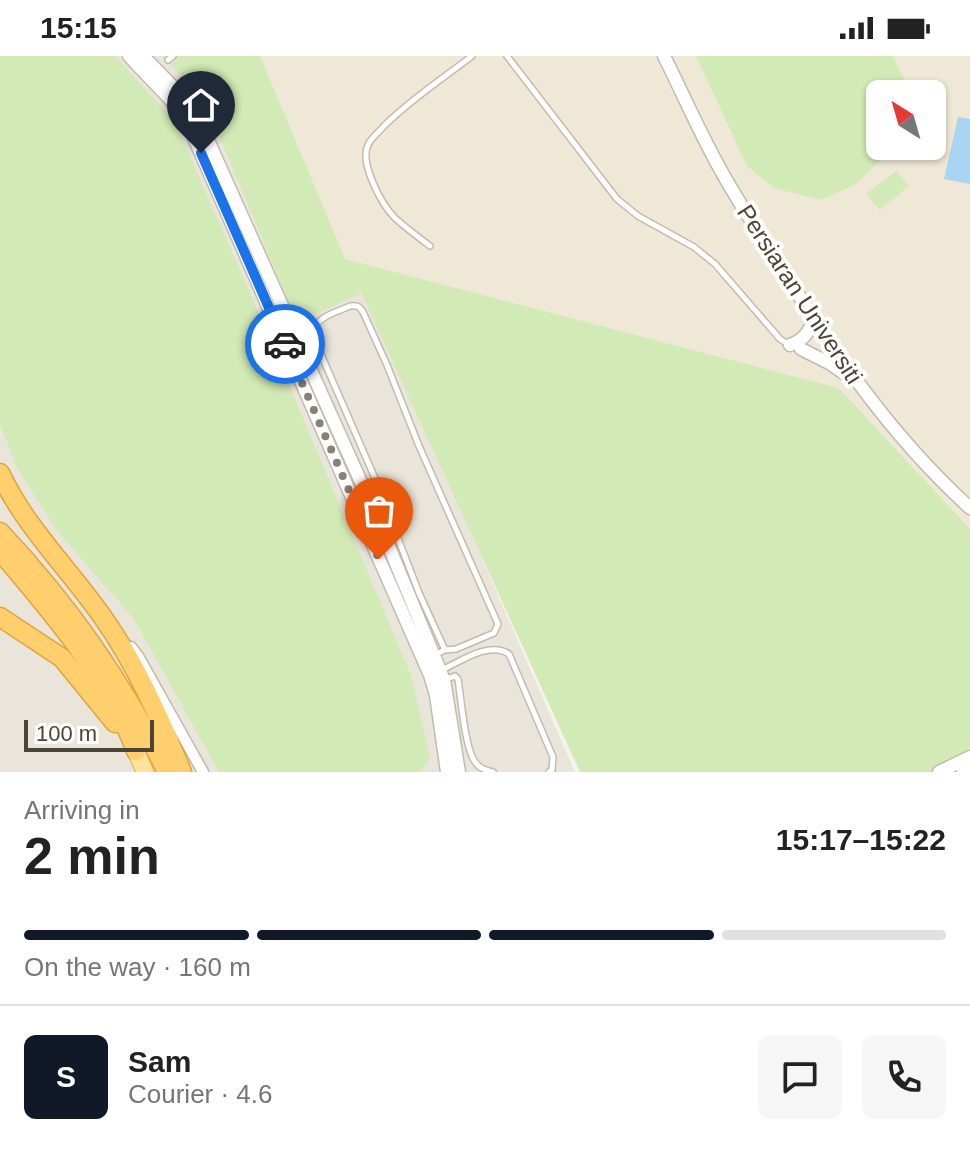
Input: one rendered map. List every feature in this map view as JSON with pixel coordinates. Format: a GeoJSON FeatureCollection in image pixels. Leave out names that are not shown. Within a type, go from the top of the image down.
{"type":"FeatureCollection","features":[{"type":"Feature","properties":{"kind":"highway"},"geometry":{"type":"LineString","coordinates":[[0,473],[25,516],[104,619],[127,656],[156,708],[182,772]]}},
{"type":"Feature","properties":{"kind":"highway"},"geometry":{"type":"LineString","coordinates":[[0,532],[36,570],[75,619],[117,680],[167,772]]}},
{"type":"Feature","properties":{"kind":"highway"},"geometry":{"type":"LineString","coordinates":[[0,551],[63,627],[114,702],[136,751]]}},
{"type":"Feature","properties":{"kind":"highway"},"geometry":{"type":"LineString","coordinates":[[0,617],[62,658],[136,751]]}},
{"type":"Feature","properties":{"kind":"main road"},"geometry":{"type":"LineString","coordinates":[[136,751],[145,772]]}},
{"type":"Feature","properties":{"kind":"street"},"geometry":{"type":"LineString","coordinates":[[129,56],[169,98],[188,124],[327,442],[437,678],[453,770]]}},
{"type":"Feature","properties":{"kind":"street"},"geometry":{"type":"LineString","coordinates":[[143,56],[198,118],[440,653],[437,678]]}},
{"type":"Feature","properties":{"kind":"street","name":"Persiaran Universiti"},"geometry":{"type":"LineString","coordinates":[[664,56],[723,176],[814,320],[895,431],[970,508]]}},
{"type":"Feature","properties":{"kind":"street"},"geometry":{"type":"LineString","coordinates":[[814,320],[807,335],[796,347],[831,364],[857,382]]}},
{"type":"Feature","properties":{"kind":"street"},"geometry":{"type":"LineString","coordinates":[[104,619],[138,656],[203,772]]}},
{"type":"Feature","properties":{"kind":"street"},"geometry":{"type":"LineString","coordinates":[[939,772],[970,757]]}},
{"type":"Feature","properties":{"kind":"street"},"geometry":{"type":"LineString","coordinates":[[963,772],[970,768]]}},
{"type":"Feature","properties":{"kind":"lane"},"geometry":{"type":"LineString","coordinates":[[430,246],[393,216],[370,174],[366,148],[398,112],[472,56]]}},
{"type":"Feature","properties":{"kind":"lane"},"geometry":{"type":"LineString","coordinates":[[507,56],[617,199],[638,216],[694,247],[715,264],[780,339],[796,347],[815,348]]}},
{"type":"Feature","properties":{"kind":"lane"},"geometry":{"type":"LineString","coordinates":[[356,305],[360,307],[375,338],[498,624],[494,633],[440,653],[364,454],[312,329],[317,322],[356,305]]}},
{"type":"Feature","properties":{"kind":"lane"},"geometry":{"type":"LineString","coordinates":[[327,442],[354,429]]}},
{"type":"Feature","properties":{"kind":"lane"},"geometry":{"type":"LineString","coordinates":[[351,460],[364,454]]}},
{"type":"Feature","properties":{"kind":"lane"},"geometry":{"type":"LineString","coordinates":[[437,678],[488,649],[501,648],[509,654],[553,757],[549,772]]}},
{"type":"Feature","properties":{"kind":"lane"},"geometry":{"type":"LineString","coordinates":[[437,678],[455,676],[458,679],[473,759],[478,766],[493,772]]}},
{"type":"Feature","properties":{"kind":"shaded area"},"geometry":{"type":"Polygon","coordinates":[[[0,56],[263,56],[575,772],[0,772],[0,56]]]}},
{"type":"Feature","properties":{"kind":"shaded area"},"geometry":{"type":"Polygon","coordinates":[[[260,56],[970,56],[970,529],[839,388],[345,259],[260,56]]]}},
{"type":"Feature","properties":{"kind":"green space"},"geometry":{"type":"Polygon","coordinates":[[[0,56],[115,56],[177,127],[411,675],[430,758],[420,772],[219,772],[134,619],[58,532],[17,468],[0,424],[0,56]]]}},
{"type":"Feature","properties":{"kind":"green space"},"geometry":{"type":"Polygon","coordinates":[[[162,56],[260,56],[345,259],[839,388],[970,529],[970,772],[580,772],[359,288],[360,294],[297,322],[213,121],[183,77],[162,56]]]}},
{"type":"Feature","properties":{"kind":"green space"},"geometry":{"type":"Polygon","coordinates":[[[696,56],[893,56],[904,80],[866,80],[866,160],[880,160],[856,184],[821,200],[774,188],[747,166],[696,56]]]}},
{"type":"Feature","properties":{"kind":"green space"},"geometry":{"type":"Polygon","coordinates":[[[896,171],[909,186],[880,210],[866,194],[896,171]]]}},
{"type":"Feature","properties":{"kind":"water"},"geometry":{"type":"Polygon","coordinates":[[[958,117],[970,119],[970,184],[944,179],[958,117]]]}},
{"type":"Feature","properties":{"kind":"way so far"},"geometry":{"type":"LineString","coordinates":[[285,344],[379,559]]}},
{"type":"Feature","properties":{"kind":"route"},"geometry":{"type":"LineString","coordinates":[[201,153],[285,344]]}}]}
